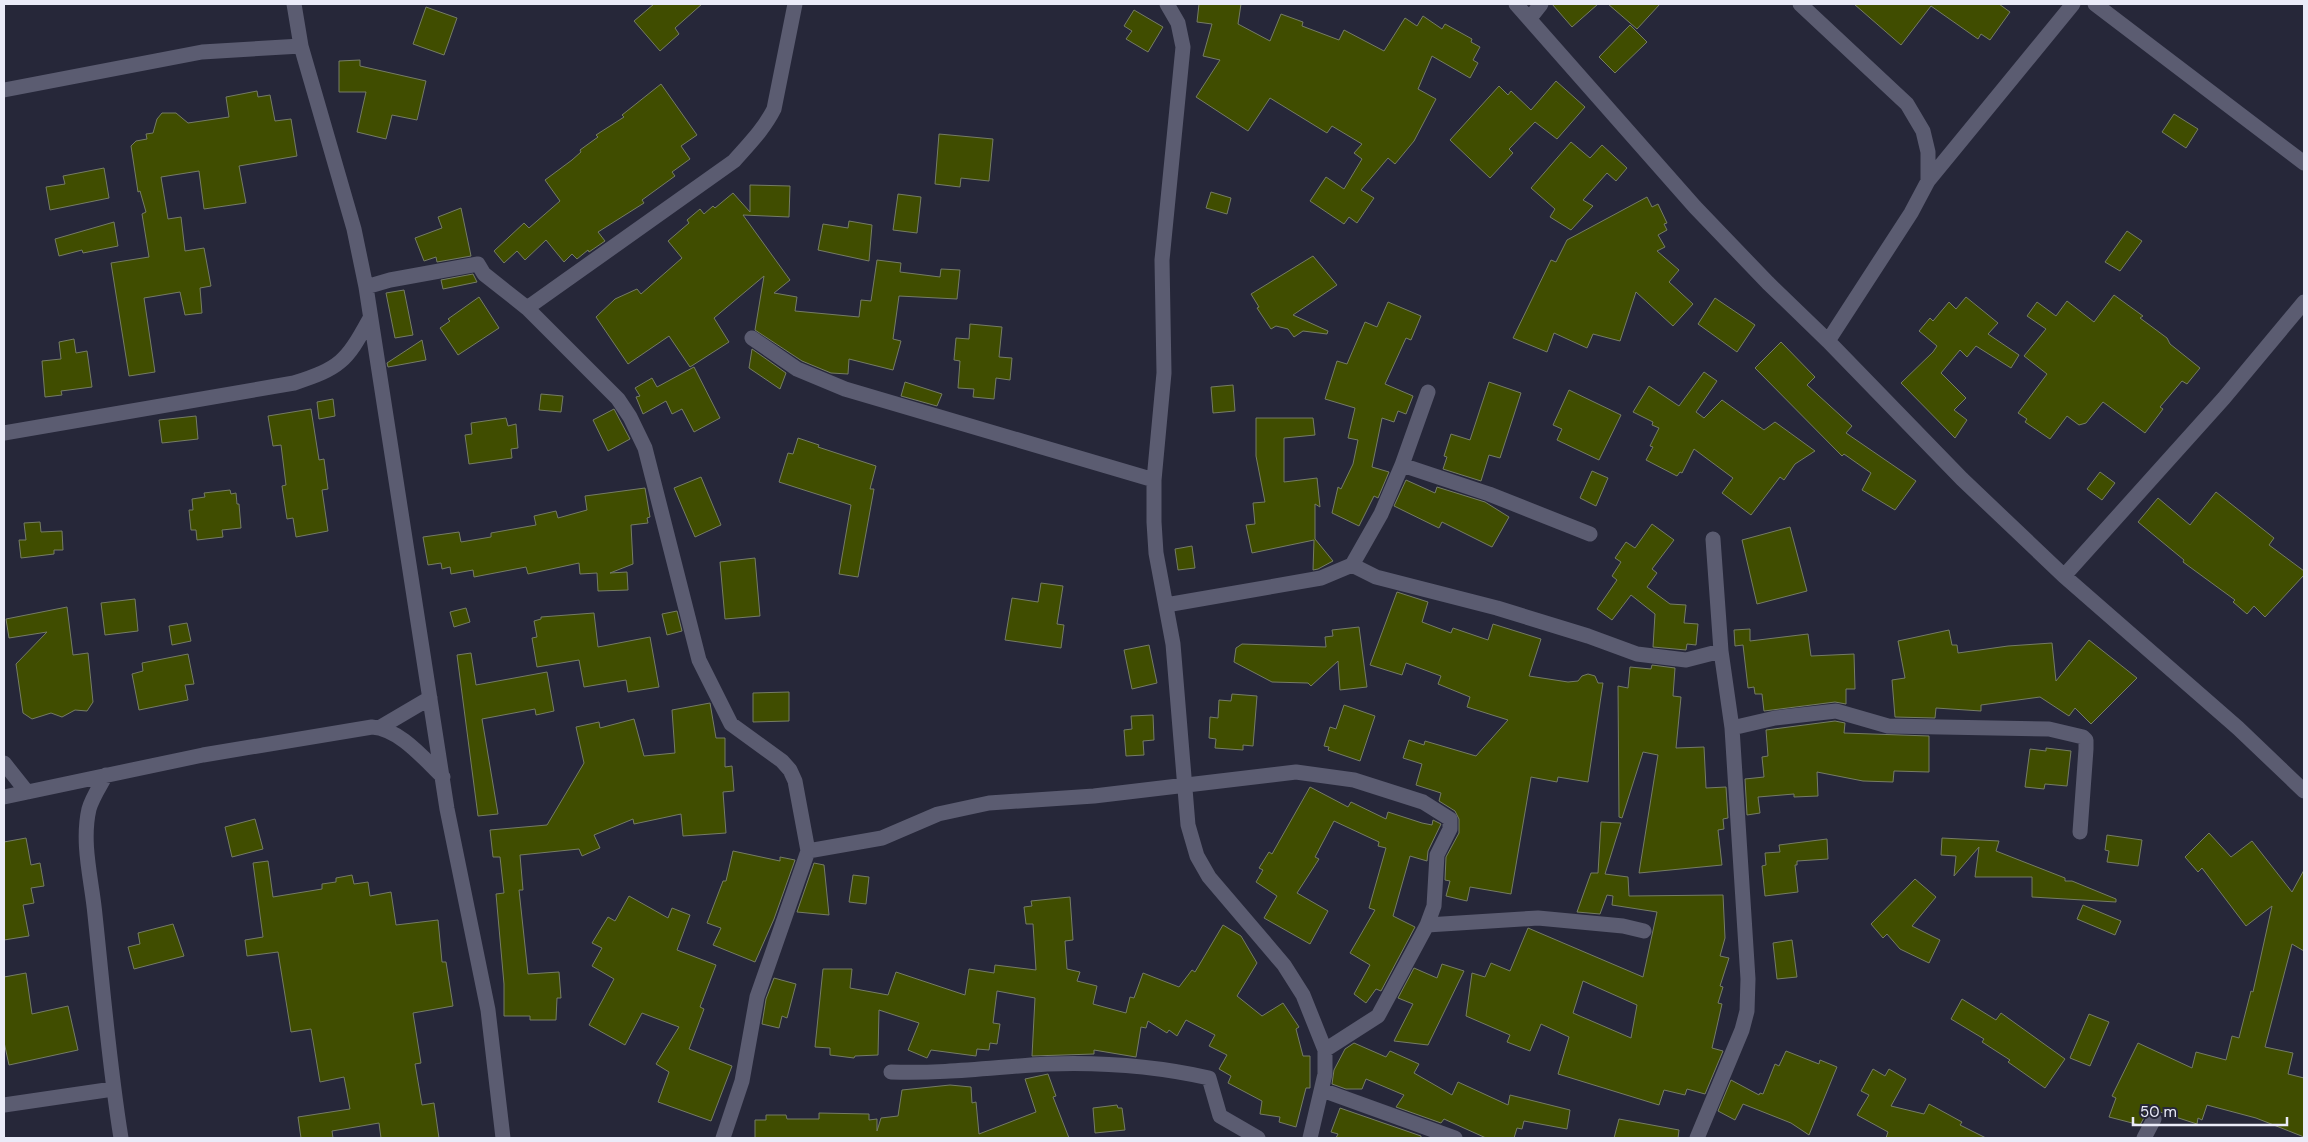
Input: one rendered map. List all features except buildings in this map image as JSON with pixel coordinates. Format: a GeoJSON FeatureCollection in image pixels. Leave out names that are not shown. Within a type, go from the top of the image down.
{"type":"FeatureCollection","features":[{"type":"Feature","properties":{"kind":"street"},"geometry":{"type":"LineString","coordinates":[[294,4],[301,46],[354,229],[366,287],[369,320],[447,809],[488,1010],[503,1138]]}},
{"type":"Feature","properties":{"kind":"street"},"geometry":{"type":"LineString","coordinates":[[527,308],[734,161],[755,138],[766,124],[774,108],[794,4]]}},
{"type":"Feature","properties":{"kind":"street"},"geometry":{"type":"LineString","coordinates":[[1167,4],[1178,23],[1183,47],[1162,260],[1164,373],[1154,480],[1154,522],[1156,553],[1173,644],[1188,825],[1197,856],[1209,877],[1284,964],[1302,995],[1325,1050],[1322,1090],[1310,1138]]}},
{"type":"Feature","properties":{"kind":"street"},"geometry":{"type":"LineString","coordinates":[[1516,4],[1695,207],[1962,479],[2064,576],[2238,728],[2304,791]]}},
{"type":"Feature","properties":{"kind":"street"},"geometry":{"type":"LineString","coordinates":[[1530,18],[1541,4]]}},
{"type":"Feature","properties":{"kind":"street"},"geometry":{"type":"LineString","coordinates":[[1800,4],[1907,104],[1923,131],[1928,152],[1928,181]]}},
{"type":"Feature","properties":{"kind":"street"},"geometry":{"type":"LineString","coordinates":[[1828,341],[1912,213],[1928,181],[2073,4]]}},
{"type":"Feature","properties":{"kind":"street"},"geometry":{"type":"LineString","coordinates":[[2095,4],[2304,164]]}},
{"type":"Feature","properties":{"kind":"street"},"geometry":{"type":"LineString","coordinates":[[4,90],[202,52],[301,46]]}},
{"type":"Feature","properties":{"kind":"street"},"geometry":{"type":"LineString","coordinates":[[366,287],[390,280],[478,264],[484,274],[527,308],[618,399],[630,417],[645,448],[699,660],[731,724],[782,761],[796,781],[808,851],[757,997],[742,1081],[723,1138]]}},
{"type":"Feature","properties":{"kind":"street"},"geometry":{"type":"LineString","coordinates":[[2064,576],[2224,398],[2304,302]]}},
{"type":"Feature","properties":{"kind":"street"},"geometry":{"type":"LineString","coordinates":[[4,433],[301,380],[334,368],[350,353],[369,320]]}},
{"type":"Feature","properties":{"kind":"street"},"geometry":{"type":"LineString","coordinates":[[752,338],[797,369],[845,389],[1154,480]]}},
{"type":"Feature","properties":{"kind":"street"},"geometry":{"type":"LineString","coordinates":[[1166,605],[1321,578],[1352,565],[1381,514],[1402,465],[1428,392]]}},
{"type":"Feature","properties":{"kind":"street"},"geometry":{"type":"LineString","coordinates":[[1402,465],[1489,494],[1590,534]]}},
{"type":"Feature","properties":{"kind":"street"},"geometry":{"type":"LineString","coordinates":[[1697,1138],[1734,1051],[1747,1011],[1748,978],[1732,728],[1721,651],[1713,539]]}},
{"type":"Feature","properties":{"kind":"street"},"geometry":{"type":"LineString","coordinates":[[1352,565],[1376,578],[1497,608],[1588,636],[1637,654],[1686,660],[1721,651]]}},
{"type":"Feature","properties":{"kind":"street"},"geometry":{"type":"LineString","coordinates":[[4,797],[203,755],[352,729],[379,728],[430,698]]}},
{"type":"Feature","properties":{"kind":"street"},"geometry":{"type":"LineString","coordinates":[[1732,728],[1776,718],[1836,711],[1888,726],[2049,729],[2083,737],[2086,740],[2086,749],[2080,832]]}},
{"type":"Feature","properties":{"kind":"street"},"geometry":{"type":"LineString","coordinates":[[379,728],[412,748],[443,777]]}},
{"type":"Feature","properties":{"kind":"street"},"geometry":{"type":"LineString","coordinates":[[4,763],[27,792]]}},
{"type":"Feature","properties":{"kind":"street"},"geometry":{"type":"LineString","coordinates":[[808,851],[882,838],[938,814],[989,803],[1185,786],[1296,772],[1354,780],[1423,802],[1450,819],[1450,829],[1437,854],[1434,906],[1427,925],[1378,1016],[1325,1050]]}},
{"type":"Feature","properties":{"kind":"street"},"geometry":{"type":"LineString","coordinates":[[106,775],[89,809],[88,866],[94,900],[113,1089],[121,1138]]}},
{"type":"Feature","properties":{"kind":"street"},"geometry":{"type":"LineString","coordinates":[[1427,925],[1538,918],[1623,926],[1644,931]]}},
{"type":"Feature","properties":{"kind":"street"},"geometry":{"type":"LineString","coordinates":[[891,1072],[936,1073],[1048,1064],[1116,1065],[1184,1072],[1209,1078],[1220,1116],[1258,1138]]}},
{"type":"Feature","properties":{"kind":"street"},"geometry":{"type":"LineString","coordinates":[[4,1105],[113,1089]]}},
{"type":"Feature","properties":{"kind":"street"},"geometry":{"type":"LineString","coordinates":[[1322,1090],[1455,1138]]}},
{"type":"Feature","properties":{"kind":"street"},"geometry":{"type":"LineString","coordinates":[[2144,1138],[2154,1119]]}}]}
